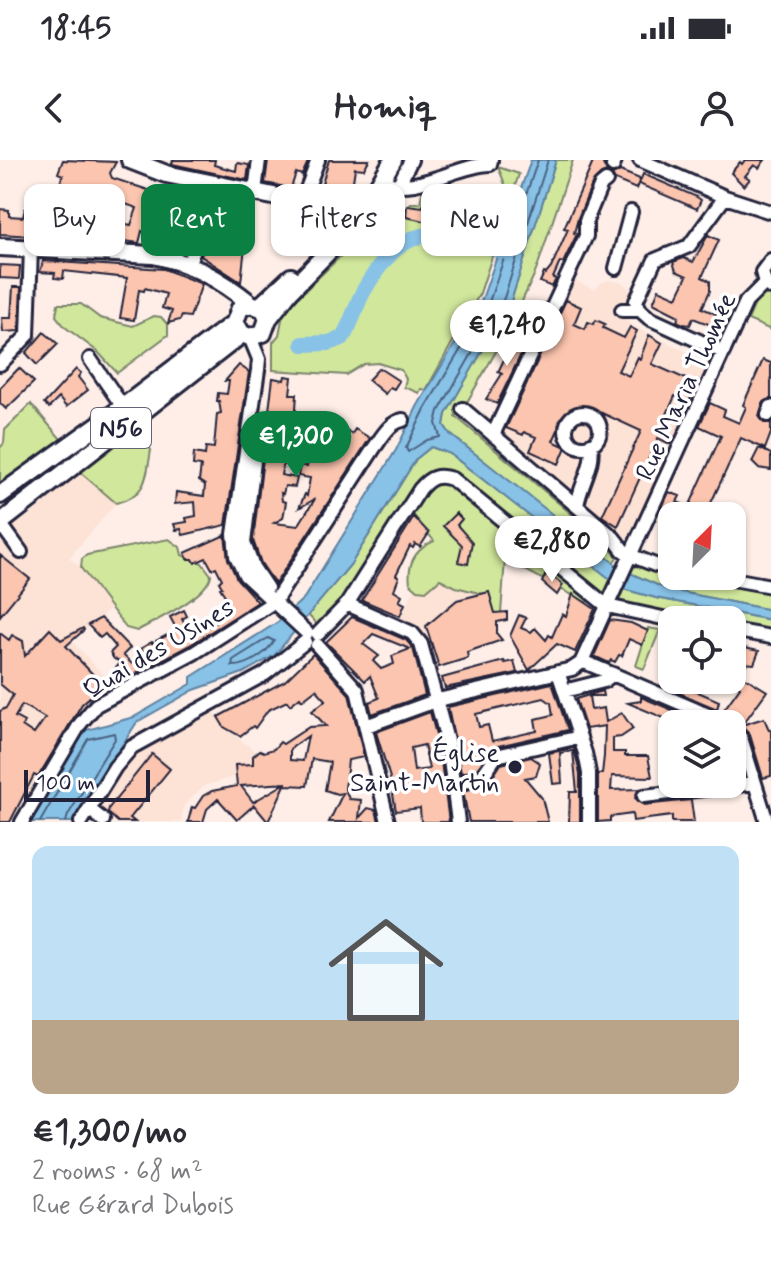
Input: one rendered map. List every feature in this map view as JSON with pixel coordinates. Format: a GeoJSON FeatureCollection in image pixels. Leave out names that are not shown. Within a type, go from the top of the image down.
{"type":"FeatureCollection","features":[{"type":"Feature","properties":{"kind":"main road"},"geometry":{"type":"LineString","coordinates":[[130,160],[166,174],[218,184]]}},
{"type":"Feature","properties":{"kind":"main road","name":"N56"},"geometry":{"type":"LineString","coordinates":[[368,184],[383,160]]}},
{"type":"Feature","properties":{"kind":"main road","name":"N56"},"geometry":{"type":"LineString","coordinates":[[390,182],[393,160]]}},
{"type":"Feature","properties":{"kind":"main road"},"geometry":{"type":"LineString","coordinates":[[255,191],[271,195]]}},
{"type":"Feature","properties":{"kind":"main road"},"geometry":{"type":"LineString","coordinates":[[0,247],[24,248]]}},
{"type":"Feature","properties":{"kind":"main road"},"geometry":{"type":"LineString","coordinates":[[125,253],[153,255],[188,265],[220,283],[251,321]]}},
{"type":"Feature","properties":{"kind":"main road","name":"N56"},"geometry":{"type":"LineString","coordinates":[[0,495],[251,321],[313,256]]}},
{"type":"Feature","properties":{"kind":"main road","name":"N56"},"geometry":{"type":"LineString","coordinates":[[0,523],[289,292],[326,256]]}},
{"type":"Feature","properties":{"kind":"street"},"geometry":{"type":"LineString","coordinates":[[255,191],[259,160]]}},
{"type":"Feature","properties":{"kind":"street"},"geometry":{"type":"LineString","coordinates":[[309,184],[318,160]]}},
{"type":"Feature","properties":{"kind":"street"},"geometry":{"type":"LineString","coordinates":[[390,182],[411,160]]}},
{"type":"Feature","properties":{"kind":"street"},"geometry":{"type":"LineString","coordinates":[[640,160],[725,197],[771,212]]}},
{"type":"Feature","properties":{"kind":"street"},"geometry":{"type":"LineString","coordinates":[[390,182],[417,182],[490,162]]}},
{"type":"Feature","properties":{"kind":"street"},"geometry":{"type":"LineString","coordinates":[[493,435],[586,236],[586,221],[601,185],[606,181]]}},
{"type":"Feature","properties":{"kind":"street"},"geometry":{"type":"LineString","coordinates":[[723,352],[649,318],[636,301],[655,260],[689,246],[725,197]]}},
{"type":"Feature","properties":{"kind":"street"},"geometry":{"type":"LineString","coordinates":[[616,268],[631,212]]}},
{"type":"Feature","properties":{"kind":"street"},"geometry":{"type":"LineString","coordinates":[[0,364],[28,335],[31,256]]}},
{"type":"Feature","properties":{"kind":"street"},"geometry":{"type":"LineString","coordinates":[[188,265],[191,256]]}},
{"type":"Feature","properties":{"kind":"street"},"geometry":{"type":"LineString","coordinates":[[768,286],[764,267],[771,260]]}},
{"type":"Feature","properties":{"kind":"street","name":"Rue Maria Thomée"},"geometry":{"type":"LineString","coordinates":[[582,661],[746,302],[768,286]]}},
{"type":"Feature","properties":{"kind":"street"},"geometry":{"type":"LineString","coordinates":[[622,310],[640,310]]}},
{"type":"Feature","properties":{"kind":"street"},"geometry":{"type":"LineString","coordinates":[[251,321],[262,398],[244,543],[253,567],[279,604],[355,687],[387,817]]}},
{"type":"Feature","properties":{"kind":"street"},"geometry":{"type":"LineString","coordinates":[[90,359],[123,407]]}},
{"type":"Feature","properties":{"kind":"street"},"geometry":{"type":"LineString","coordinates":[[463,409],[577,506],[629,558],[658,566]]}},
{"type":"Feature","properties":{"kind":"street"},"geometry":{"type":"LineString","coordinates":[[279,604],[374,448],[400,420]]}},
{"type":"Feature","properties":{"kind":"street"},"geometry":{"type":"LineString","coordinates":[[562,493],[575,486],[587,460],[586,445],[594,457],[577,506]]}},
{"type":"Feature","properties":{"kind":"street"},"geometry":{"type":"LineString","coordinates":[[81,822],[115,767],[132,747],[265,674],[347,604],[420,489],[426,482],[442,476],[452,479],[609,602],[658,616]]}},
{"type":"Feature","properties":{"kind":"street"},"geometry":{"type":"LineString","coordinates":[[0,523],[21,552]]}},
{"type":"Feature","properties":{"kind":"street"},"geometry":{"type":"LineString","coordinates":[[746,581],[771,586]]}},
{"type":"Feature","properties":{"kind":"street","name":"Quai des Usines"},"geometry":{"type":"LineString","coordinates":[[22,822],[80,724],[96,705],[279,604]]}},
{"type":"Feature","properties":{"kind":"street"},"geometry":{"type":"LineString","coordinates":[[347,604],[417,637],[438,700],[455,784],[458,822]]}},
{"type":"Feature","properties":{"kind":"street"},"geometry":{"type":"LineString","coordinates":[[746,633],[771,637]]}},
{"type":"Feature","properties":{"kind":"street"},"geometry":{"type":"LineString","coordinates":[[366,726],[438,700],[576,668],[582,661],[696,710]]}},
{"type":"Feature","properties":{"kind":"street"},"geometry":{"type":"LineString","coordinates":[[558,672],[589,773],[589,822]]}},
{"type":"Feature","properties":{"kind":"street"},"geometry":{"type":"LineString","coordinates":[[564,691],[604,681],[613,674]]}},
{"type":"Feature","properties":{"kind":"street"},"geometry":{"type":"LineString","coordinates":[[455,784],[481,778],[496,756],[580,737]]}},
{"type":"Feature","properties":{"kind":"street"},"geometry":{"type":"LineString","coordinates":[[746,754],[767,822]]}},
{"type":"Feature","properties":{"kind":"street"},"geometry":{"type":"LineString","coordinates":[[644,796],[755,783]]}},
{"type":"Feature","properties":{"kind":"street"},"geometry":{"type":"LineString","coordinates":[[89,809],[103,820]]}},
{"type":"Feature","properties":{"kind":"shaded area"},"geometry":{"type":"Polygon","coordinates":[[[569,278],[595,290],[609,280],[622,283],[629,288],[632,298],[625,317],[632,326],[717,366],[630,555],[493,435],[569,278]]]}},
{"type":"Feature","properties":{"kind":"shaded area"},"geometry":{"type":"Polygon","coordinates":[[[80,472],[116,503],[69,558],[81,568],[111,608],[72,641],[105,677],[110,697],[96,705],[22,822],[0,822],[0,531],[24,520],[80,472]]]}},
{"type":"Feature","properties":{"kind":"shaded area"},"geometry":{"type":"Polygon","coordinates":[[[439,579],[487,595],[497,641],[426,660],[421,644],[397,626],[415,587],[418,590],[432,587],[439,579]]]}},
{"type":"Feature","properties":{"kind":"shaded area"},"geometry":{"type":"Polygon","coordinates":[[[210,704],[222,726],[255,751],[253,764],[235,766],[236,776],[204,786],[184,805],[181,822],[105,822],[89,809],[121,758],[210,704]]]}},
{"type":"Feature","properties":{"kind":"green space"},"geometry":{"type":"Polygon","coordinates":[[[556,160],[573,160],[536,271],[510,327],[463,409],[455,416],[606,543],[617,557],[612,564],[450,434],[444,425],[446,414],[511,301],[556,160]]]}},
{"type":"Feature","properties":{"kind":"green space"},"geometry":{"type":"Polygon","coordinates":[[[498,167],[519,174],[516,184],[505,184],[498,167]]]}},
{"type":"Feature","properties":{"kind":"green space"},"geometry":{"type":"Polygon","coordinates":[[[442,176],[445,184],[429,184],[442,176]]]}},
{"type":"Feature","properties":{"kind":"green space"},"geometry":{"type":"Polygon","coordinates":[[[421,198],[421,256],[492,256],[480,293],[426,390],[421,389],[419,393],[404,387],[406,379],[401,370],[378,363],[364,364],[346,375],[273,370],[273,342],[279,335],[283,314],[288,307],[341,256],[405,256],[405,208],[410,203],[420,203],[421,198]]]}},
{"type":"Feature","properties":{"kind":"green space"},"geometry":{"type":"Polygon","coordinates":[[[771,295],[771,330],[748,320],[754,306],[750,303],[757,296],[771,295]]]}},
{"type":"Feature","properties":{"kind":"green space"},"geometry":{"type":"Polygon","coordinates":[[[58,304],[81,304],[100,318],[133,326],[154,316],[161,317],[168,325],[168,335],[117,373],[98,352],[65,327],[56,316],[58,304]]]}},
{"type":"Feature","properties":{"kind":"green space"},"geometry":{"type":"Polygon","coordinates":[[[31,404],[61,439],[0,485],[0,448],[4,443],[5,430],[31,404]]]}},
{"type":"Feature","properties":{"kind":"green space"},"geometry":{"type":"Polygon","coordinates":[[[135,426],[151,450],[146,477],[134,495],[116,503],[80,472],[135,426]]]}},
{"type":"Feature","properties":{"kind":"green space"},"geometry":{"type":"Polygon","coordinates":[[[431,447],[450,454],[617,583],[607,605],[595,600],[585,602],[505,559],[501,613],[494,613],[487,595],[456,587],[440,579],[426,591],[418,590],[410,583],[412,563],[422,548],[434,541],[408,508],[322,630],[308,615],[351,564],[416,459],[431,447]]]}},
{"type":"Feature","properties":{"kind":"green space"},"geometry":{"type":"Polygon","coordinates":[[[169,539],[180,547],[182,555],[202,563],[211,575],[200,591],[180,607],[137,631],[126,628],[81,568],[82,559],[87,555],[169,539]]]}},
{"type":"Feature","properties":{"kind":"green space"},"geometry":{"type":"Polygon","coordinates":[[[630,555],[658,564],[658,585],[623,570],[630,555]]]}},
{"type":"Feature","properties":{"kind":"green space"},"geometry":{"type":"Polygon","coordinates":[[[746,581],[771,586],[771,610],[671,590],[746,590],[746,581]]]}},
{"type":"Feature","properties":{"kind":"green space"},"geometry":{"type":"Polygon","coordinates":[[[623,589],[698,606],[658,606],[658,613],[619,603],[623,589]]]}},
{"type":"Feature","properties":{"kind":"green space"},"geometry":{"type":"Polygon","coordinates":[[[746,615],[771,620],[771,634],[746,630],[746,615]]]}},
{"type":"Feature","properties":{"kind":"green space"},"geometry":{"type":"Polygon","coordinates":[[[648,628],[658,630],[644,669],[636,666],[648,628]]]}},
{"type":"Feature","properties":{"kind":"water"},"geometry":{"type":"Polygon","coordinates":[[[531,160],[556,160],[527,251],[527,184],[523,184],[531,160]]]}},
{"type":"Feature","properties":{"kind":"water"},"geometry":{"type":"Polygon","coordinates":[[[497,256],[525,256],[511,301],[446,414],[444,425],[450,434],[623,570],[658,585],[658,590],[771,610],[771,620],[746,615],[746,606],[698,606],[623,589],[450,454],[431,447],[416,459],[351,564],[275,655],[243,673],[194,690],[137,722],[73,822],[30,822],[83,731],[134,717],[191,684],[191,677],[278,622],[304,598],[396,450],[418,405],[482,299],[497,256]]]}},
{"type":"Feature","properties":{"kind":"building"},"geometry":{"type":"Polygon","coordinates":[[[63,160],[116,162],[110,173],[112,178],[141,188],[139,243],[125,241],[126,224],[131,225],[137,208],[125,204],[125,184],[60,184],[63,175],[58,173],[63,160]]]}},
{"type":"Feature","properties":{"kind":"building"},"geometry":{"type":"Polygon","coordinates":[[[173,160],[215,160],[214,165],[236,171],[237,163],[249,165],[247,180],[172,164],[173,160]]]}},
{"type":"Feature","properties":{"kind":"building"},"geometry":{"type":"Polygon","coordinates":[[[268,160],[308,162],[302,175],[296,173],[292,184],[265,183],[268,160]]]}},
{"type":"Feature","properties":{"kind":"building"},"geometry":{"type":"Polygon","coordinates":[[[329,160],[369,160],[364,169],[355,168],[353,184],[322,184],[329,160]]]}},
{"type":"Feature","properties":{"kind":"building"},"geometry":{"type":"Polygon","coordinates":[[[594,160],[605,160],[603,164],[607,172],[593,182],[578,218],[574,233],[577,234],[563,263],[560,262],[552,287],[540,282],[544,273],[551,268],[568,229],[564,228],[594,160]]]}},
{"type":"Feature","properties":{"kind":"building"},"geometry":{"type":"Polygon","coordinates":[[[745,160],[765,160],[759,168],[754,165],[745,176],[750,179],[744,186],[731,173],[745,160]]]}},
{"type":"Feature","properties":{"kind":"building"},"geometry":{"type":"Polygon","coordinates":[[[620,171],[640,179],[636,189],[615,180],[612,175],[620,171]]]}},
{"type":"Feature","properties":{"kind":"building"},"geometry":{"type":"Polygon","coordinates":[[[643,174],[697,197],[701,200],[697,209],[639,184],[643,174]]]}},
{"type":"Feature","properties":{"kind":"building"},"geometry":{"type":"Polygon","coordinates":[[[407,205],[421,207],[421,220],[406,217],[407,205]]]}},
{"type":"Feature","properties":{"kind":"building"},"geometry":{"type":"Polygon","coordinates":[[[0,209],[9,210],[9,216],[23,217],[24,213],[24,235],[0,234],[0,209]]]}},
{"type":"Feature","properties":{"kind":"building"},"geometry":{"type":"Polygon","coordinates":[[[708,235],[719,240],[702,277],[710,281],[710,291],[702,308],[716,314],[711,325],[693,318],[690,325],[683,324],[677,321],[679,316],[653,303],[659,289],[677,297],[687,276],[676,271],[673,262],[684,258],[693,262],[708,235]]]}},
{"type":"Feature","properties":{"kind":"building"},"geometry":{"type":"Polygon","coordinates":[[[201,256],[244,256],[241,282],[201,256]]]}},
{"type":"Feature","properties":{"kind":"building"},"geometry":{"type":"Polygon","coordinates":[[[43,261],[164,269],[202,284],[190,317],[182,316],[180,320],[168,323],[172,311],[162,308],[166,294],[145,288],[144,291],[139,290],[134,320],[120,318],[127,278],[64,271],[63,279],[54,278],[55,273],[40,272],[43,261]]]}},
{"type":"Feature","properties":{"kind":"building"},"geometry":{"type":"Polygon","coordinates":[[[0,265],[20,266],[19,279],[0,278],[0,265]]]}},
{"type":"Feature","properties":{"kind":"building"},"geometry":{"type":"Polygon","coordinates":[[[13,287],[21,287],[19,331],[3,332],[2,318],[11,318],[13,287]]]}},
{"type":"Feature","properties":{"kind":"building"},"geometry":{"type":"Polygon","coordinates":[[[566,300],[581,307],[574,324],[585,329],[588,322],[594,324],[596,320],[605,324],[603,328],[624,338],[630,327],[637,331],[618,371],[629,376],[638,357],[640,359],[649,335],[662,343],[652,364],[697,384],[689,402],[675,396],[660,430],[673,436],[670,444],[658,438],[618,526],[602,516],[641,431],[589,407],[569,414],[566,412],[553,441],[566,447],[559,464],[530,451],[536,437],[506,428],[566,300]]]}},
{"type":"Feature","properties":{"kind":"building"},"geometry":{"type":"Polygon","coordinates":[[[44,332],[58,344],[37,365],[26,353],[44,332]]]}},
{"type":"Feature","properties":{"kind":"building"},"geometry":{"type":"Polygon","coordinates":[[[512,333],[520,338],[517,342],[525,346],[497,404],[486,399],[502,374],[498,372],[509,349],[506,347],[512,333]]]}},
{"type":"Feature","properties":{"kind":"building"},"geometry":{"type":"Polygon","coordinates":[[[763,360],[771,363],[771,398],[763,403],[759,416],[764,423],[771,423],[765,449],[741,438],[711,502],[691,502],[721,436],[699,426],[710,403],[725,410],[723,416],[739,423],[746,407],[743,405],[763,360]]]}},
{"type":"Feature","properties":{"kind":"building"},"geometry":{"type":"Polygon","coordinates":[[[239,365],[249,372],[226,525],[183,535],[174,524],[187,522],[186,518],[196,516],[195,502],[175,504],[176,492],[204,496],[205,485],[199,481],[201,466],[193,465],[194,453],[205,455],[206,447],[214,448],[217,414],[221,413],[218,393],[227,394],[229,381],[225,381],[239,365]]]}},
{"type":"Feature","properties":{"kind":"building"},"geometry":{"type":"Polygon","coordinates":[[[19,368],[34,382],[6,409],[0,403],[0,388],[19,368]]]}},
{"type":"Feature","properties":{"kind":"building"},"geometry":{"type":"Polygon","coordinates":[[[379,368],[399,381],[394,389],[390,387],[385,394],[368,380],[379,368]]]}},
{"type":"Feature","properties":{"kind":"building"},"geometry":{"type":"Polygon","coordinates":[[[76,369],[88,390],[66,407],[59,398],[49,408],[44,404],[76,369]]]}},
{"type":"Feature","properties":{"kind":"building"},"geometry":{"type":"Polygon","coordinates":[[[285,376],[292,377],[290,394],[297,394],[295,423],[300,424],[293,461],[284,460],[281,475],[297,478],[295,487],[285,486],[281,493],[282,501],[286,502],[283,518],[274,523],[298,526],[315,499],[299,508],[305,494],[307,496],[310,478],[298,476],[300,465],[307,467],[311,442],[316,443],[316,436],[335,439],[340,427],[352,434],[355,429],[370,438],[275,584],[261,563],[253,540],[273,378],[284,380],[285,376]]]}},
{"type":"Feature","properties":{"kind":"building"},"geometry":{"type":"Polygon","coordinates":[[[759,448],[771,454],[771,470],[758,468],[752,462],[759,448]]]}},
{"type":"Feature","properties":{"kind":"building"},"geometry":{"type":"Polygon","coordinates":[[[669,492],[680,496],[677,502],[664,502],[669,492]]]}},
{"type":"Feature","properties":{"kind":"building"},"geometry":{"type":"Polygon","coordinates":[[[456,513],[462,519],[457,525],[472,542],[468,564],[458,562],[462,545],[443,526],[456,513]]]}},
{"type":"Feature","properties":{"kind":"building"},"geometry":{"type":"Polygon","coordinates":[[[414,517],[429,533],[420,547],[415,544],[413,548],[410,546],[396,575],[399,577],[394,590],[402,595],[399,601],[405,604],[400,616],[362,600],[414,517]]]}},
{"type":"Feature","properties":{"kind":"building"},"geometry":{"type":"Polygon","coordinates":[[[225,535],[228,559],[237,579],[258,602],[190,645],[115,685],[108,678],[121,662],[110,653],[116,647],[105,634],[100,638],[88,625],[101,618],[130,648],[123,655],[132,664],[147,656],[140,649],[152,642],[161,649],[156,641],[177,630],[170,617],[184,610],[187,616],[182,619],[189,632],[194,634],[215,623],[212,619],[217,616],[213,609],[228,600],[220,588],[222,579],[216,567],[212,569],[206,558],[195,563],[185,553],[225,535]]]}},
{"type":"Feature","properties":{"kind":"building"},"geometry":{"type":"Polygon","coordinates":[[[0,555],[30,579],[0,616],[0,555]]]}},
{"type":"Feature","properties":{"kind":"building"},"geometry":{"type":"Polygon","coordinates":[[[547,572],[563,585],[557,595],[542,582],[547,572]]]}},
{"type":"Feature","properties":{"kind":"building"},"geometry":{"type":"Polygon","coordinates":[[[489,592],[495,613],[507,612],[507,620],[497,622],[497,634],[502,640],[467,652],[468,658],[439,667],[426,626],[457,600],[489,592]]]}},
{"type":"Feature","properties":{"kind":"building"},"geometry":{"type":"Polygon","coordinates":[[[573,594],[595,609],[575,652],[557,644],[529,670],[510,636],[519,615],[526,618],[521,628],[531,632],[535,628],[546,640],[549,635],[552,637],[562,614],[566,616],[573,594]]]}},
{"type":"Feature","properties":{"kind":"building"},"geometry":{"type":"Polygon","coordinates":[[[352,617],[406,640],[413,648],[425,695],[372,714],[369,702],[379,698],[370,676],[365,681],[326,642],[352,617]],[[373,634],[363,644],[379,656],[373,661],[381,669],[394,664],[392,656],[410,649],[373,634]]]}},
{"type":"Feature","properties":{"kind":"building"},"geometry":{"type":"Polygon","coordinates":[[[610,620],[631,623],[648,631],[642,645],[629,639],[622,656],[609,663],[594,656],[610,620]]]}},
{"type":"Feature","properties":{"kind":"building"},"geometry":{"type":"Polygon","coordinates":[[[83,628],[66,646],[103,685],[82,704],[38,777],[34,775],[10,822],[0,822],[0,711],[6,708],[13,695],[0,684],[0,633],[9,640],[12,635],[23,641],[25,656],[50,629],[61,640],[83,628]],[[22,705],[15,717],[34,734],[45,718],[22,705]]]}},
{"type":"Feature","properties":{"kind":"building"},"geometry":{"type":"Polygon","coordinates":[[[746,648],[759,651],[754,664],[746,663],[746,648]]]}},
{"type":"Feature","properties":{"kind":"building"},"geometry":{"type":"Polygon","coordinates":[[[313,654],[349,694],[364,757],[348,760],[345,789],[349,799],[361,800],[359,818],[368,808],[376,810],[379,822],[329,822],[343,793],[325,790],[330,762],[312,759],[307,786],[285,785],[268,822],[254,805],[237,820],[218,799],[207,809],[203,822],[188,822],[192,807],[195,808],[203,796],[237,786],[235,765],[253,764],[253,756],[260,750],[274,749],[280,742],[283,744],[309,727],[326,726],[312,711],[326,700],[316,689],[290,705],[287,701],[268,710],[255,728],[253,726],[240,736],[224,727],[218,717],[285,681],[313,654]],[[308,736],[290,749],[290,760],[303,761],[308,736]],[[286,783],[241,786],[253,802],[286,783]]]}},
{"type":"Feature","properties":{"kind":"building"},"geometry":{"type":"Polygon","coordinates":[[[514,661],[517,673],[445,688],[442,678],[514,661]]]}},
{"type":"Feature","properties":{"kind":"building"},"geometry":{"type":"Polygon","coordinates":[[[746,678],[767,691],[746,720],[746,710],[724,710],[735,694],[746,694],[746,678]]]}},
{"type":"Feature","properties":{"kind":"building"},"geometry":{"type":"Polygon","coordinates":[[[552,683],[568,730],[494,747],[476,770],[461,773],[448,707],[552,683]],[[544,698],[476,714],[479,727],[488,725],[492,741],[537,731],[535,719],[553,715],[551,703],[544,698]]]}},
{"type":"Feature","properties":{"kind":"building"},"geometry":{"type":"Polygon","coordinates":[[[602,691],[603,696],[589,696],[591,710],[604,708],[606,722],[622,713],[633,729],[613,738],[613,752],[625,752],[625,756],[648,756],[652,777],[612,776],[611,790],[639,789],[635,798],[644,805],[691,800],[694,822],[672,822],[672,816],[633,821],[632,814],[598,822],[598,774],[602,774],[605,726],[586,729],[576,699],[602,691]]]}},
{"type":"Feature","properties":{"kind":"building"},"geometry":{"type":"Polygon","coordinates":[[[682,694],[703,694],[719,701],[717,709],[682,694]]]}},
{"type":"Feature","properties":{"kind":"building"},"geometry":{"type":"Polygon","coordinates":[[[641,697],[672,710],[658,710],[658,715],[628,703],[641,701],[641,697]]]}},
{"type":"Feature","properties":{"kind":"building"},"geometry":{"type":"Polygon","coordinates":[[[430,712],[439,746],[449,822],[421,822],[420,808],[396,811],[376,732],[430,712]],[[424,745],[411,748],[414,771],[429,769],[424,745]]]}},
{"type":"Feature","properties":{"kind":"building"},"geometry":{"type":"Polygon","coordinates":[[[764,718],[771,729],[771,776],[763,778],[746,724],[764,718]]]}},
{"type":"Feature","properties":{"kind":"building"},"geometry":{"type":"Polygon","coordinates":[[[574,748],[580,774],[580,822],[569,822],[570,792],[577,792],[573,751],[560,753],[562,783],[553,784],[549,753],[574,748]]]}},
{"type":"Feature","properties":{"kind":"building"},"geometry":{"type":"Polygon","coordinates":[[[152,754],[170,769],[130,818],[135,822],[118,822],[108,813],[109,808],[152,754]]]}},
{"type":"Feature","properties":{"kind":"building"},"geometry":{"type":"Polygon","coordinates":[[[531,757],[540,763],[536,776],[525,778],[542,798],[548,822],[469,822],[463,791],[488,784],[501,764],[531,757]]]}},
{"type":"Feature","properties":{"kind":"waterway"},"geometry":{"type":"LineString","coordinates":[[303,344],[329,343],[342,338],[363,292],[379,267],[394,250],[421,237]]}},
{"type":"Feature","properties":{"kind":"place","name":"Église Saint-Martin"},"geometry":{"type":"Point","coordinates":[515,767]}}]}
